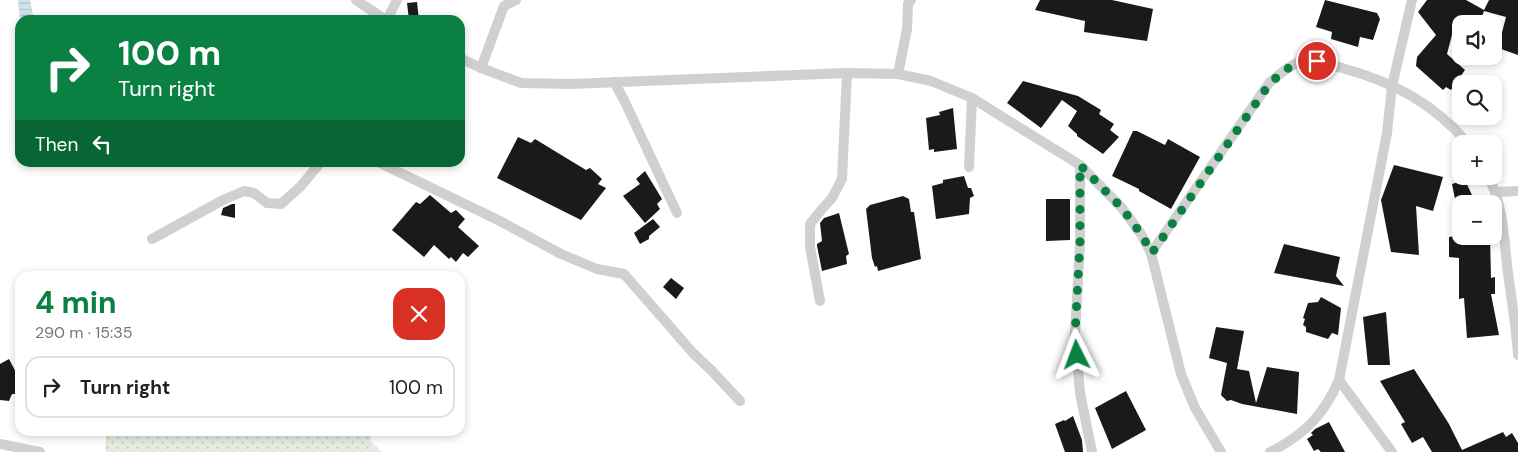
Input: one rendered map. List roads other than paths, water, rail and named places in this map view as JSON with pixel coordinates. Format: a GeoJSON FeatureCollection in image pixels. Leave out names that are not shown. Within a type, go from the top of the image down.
{"type":"FeatureCollection","features":[{"type":"Feature","properties":{"kind":"street"},"geometry":{"type":"LineString","coordinates":[[356,0],[378,15]]}},
{"type":"Feature","properties":{"kind":"street"},"geometry":{"type":"LineString","coordinates":[[389,15],[397,0]]}},
{"type":"Feature","properties":{"kind":"street"},"geometry":{"type":"LineString","coordinates":[[481,68],[504,6],[516,0]]}},
{"type":"Feature","properties":{"kind":"street"},"geometry":{"type":"LineString","coordinates":[[898,74],[907,29],[908,4],[911,0]]}},
{"type":"Feature","properties":{"kind":"street"},"geometry":{"type":"LineString","coordinates":[[1270,452],[1289,443],[1310,426],[1326,406],[1339,380],[1388,133],[1392,86],[1412,0]]}},
{"type":"Feature","properties":{"kind":"street"},"geometry":{"type":"LineString","coordinates":[[465,60],[521,84],[846,73],[898,74],[931,81],[972,98],[1080,165],[1122,208],[1141,234],[1152,253],[1181,374],[1195,408],[1221,452]]}},
{"type":"Feature","properties":{"kind":"street"},"geometry":{"type":"LineString","coordinates":[[1152,253],[1270,83],[1289,68],[1303,61],[1317,61],[1368,76],[1392,86],[1419,99],[1452,125],[1460,135]]}},
{"type":"Feature","properties":{"kind":"street"},"geometry":{"type":"LineString","coordinates":[[820,301],[810,247],[810,224],[832,198],[842,179],[846,73]]}},
{"type":"Feature","properties":{"kind":"street"},"geometry":{"type":"LineString","coordinates":[[614,82],[677,213]]}},
{"type":"Feature","properties":{"kind":"street"},"geometry":{"type":"LineString","coordinates":[[969,167],[972,98]]}},
{"type":"Feature","properties":{"kind":"street"},"geometry":{"type":"LineString","coordinates":[[1080,165],[1080,243],[1075,335],[1080,393],[1092,452]]}},
{"type":"Feature","properties":{"kind":"street"},"geometry":{"type":"LineString","coordinates":[[152,239],[223,200],[244,191],[254,193],[267,203],[281,204],[300,187],[317,167]]}},
{"type":"Feature","properties":{"kind":"street"},"geometry":{"type":"LineString","coordinates":[[388,167],[500,221],[561,254],[612,273],[624,274],[693,353],[740,402]]}},
{"type":"Feature","properties":{"kind":"street"},"geometry":{"type":"LineString","coordinates":[[1492,185],[1502,217],[1518,355]]}},
{"type":"Feature","properties":{"kind":"street"},"geometry":{"type":"LineString","coordinates":[[1496,192],[1518,191]]}},
{"type":"Feature","properties":{"kind":"street"},"geometry":{"type":"LineString","coordinates":[[1339,380],[1392,452]]}},
{"type":"Feature","properties":{"kind":"street"},"geometry":{"type":"LineString","coordinates":[[0,444],[36,451]]}},
{"type":"Feature","properties":{"kind":"water"},"geometry":{"type":"Polygon","coordinates":[[[18,0],[30,0],[33,15],[20,15],[18,0]]]}}]}
